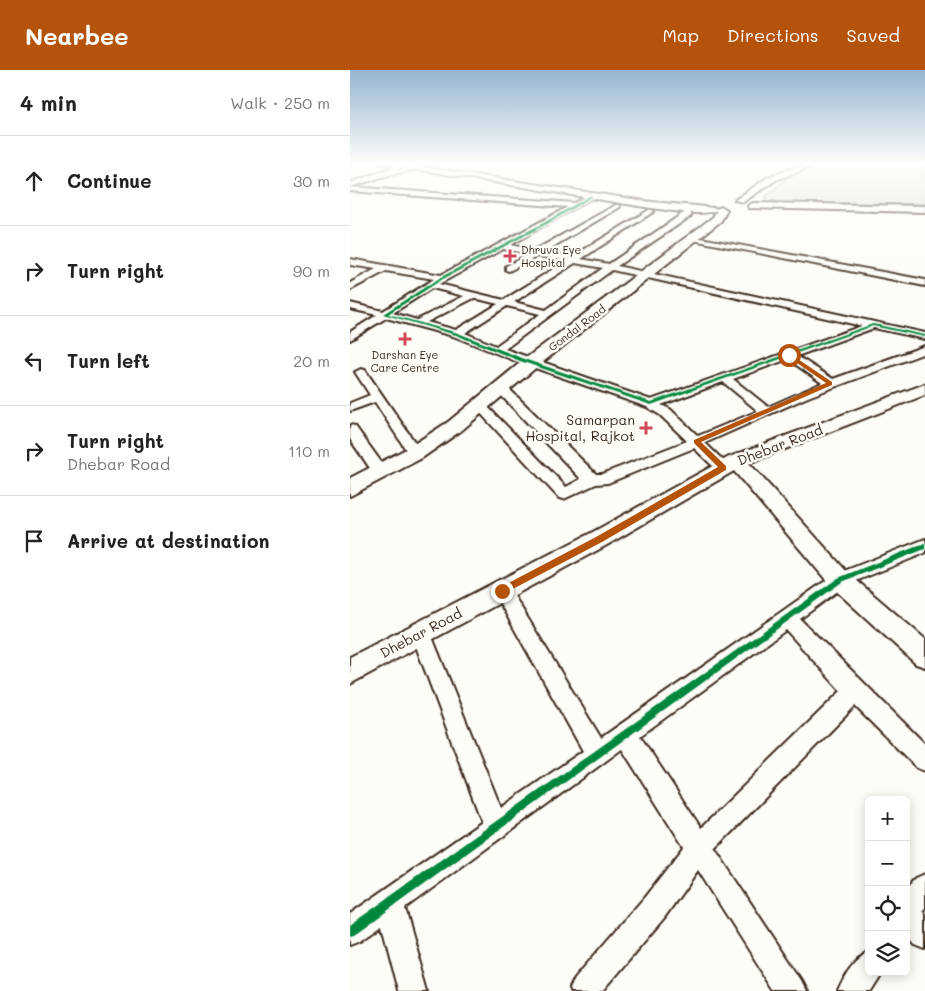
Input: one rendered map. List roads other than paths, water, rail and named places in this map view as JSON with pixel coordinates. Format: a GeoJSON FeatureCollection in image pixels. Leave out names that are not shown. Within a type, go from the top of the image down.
{"type":"FeatureCollection","features":[{"type":"Feature","properties":{"kind":"main road","name":"Gondal Road"},"geometry":{"type":"LineString","coordinates":[[643,274],[709,219],[731,206]]}},
{"type":"Feature","properties":{"kind":"main road","name":"Gondal Road"},"geometry":{"type":"LineString","coordinates":[[412,449],[693,238],[732,206]]}},
{"type":"Feature","properties":{"kind":"main road"},"geometry":{"type":"LineString","coordinates":[[829,206],[925,208]]}},
{"type":"Feature","properties":{"kind":"main road","name":"Gondal Road"},"geometry":{"type":"LineString","coordinates":[[350,488],[378,468],[455,426],[501,388],[527,361]]}},
{"type":"Feature","properties":{"kind":"main road","name":"Gondal Road"},"geometry":{"type":"LineString","coordinates":[[350,476],[378,468]]}},
{"type":"Feature","properties":{"kind":"street"},"geometry":{"type":"LineString","coordinates":[[350,336],[442,278],[575,206]]}},
{"type":"Feature","properties":{"kind":"street"},"geometry":{"type":"LineString","coordinates":[[509,268],[618,206]]}},
{"type":"Feature","properties":{"kind":"street"},"geometry":{"type":"LineString","coordinates":[[663,206],[678,208],[706,206]]}},
{"type":"Feature","properties":{"kind":"street"},"geometry":{"type":"LineString","coordinates":[[457,334],[572,259],[618,236],[651,211]]}},
{"type":"Feature","properties":{"kind":"street"},"geometry":{"type":"LineString","coordinates":[[497,350],[609,268],[650,242],[688,214]]}},
{"type":"Feature","properties":{"kind":"street"},"geometry":{"type":"LineString","coordinates":[[546,223],[618,236]]}},
{"type":"Feature","properties":{"kind":"street"},"geometry":{"type":"LineString","coordinates":[[632,238],[650,242]]}},
{"type":"Feature","properties":{"kind":"street"},"geometry":{"type":"LineString","coordinates":[[693,238],[925,283]]}},
{"type":"Feature","properties":{"kind":"street"},"geometry":{"type":"LineString","coordinates":[[502,246],[643,274],[925,336]]}},
{"type":"Feature","properties":{"kind":"street"},"geometry":{"type":"LineString","coordinates":[[350,262],[442,278]]}},
{"type":"Feature","properties":{"kind":"street"},"geometry":{"type":"LineString","coordinates":[[350,287],[385,268]]}},
{"type":"Feature","properties":{"kind":"street"},"geometry":{"type":"LineString","coordinates":[[431,285],[547,313]]}},
{"type":"Feature","properties":{"kind":"street"},"geometry":{"type":"LineString","coordinates":[[420,322],[473,295]]}},
{"type":"Feature","properties":{"kind":"street"},"geometry":{"type":"LineString","coordinates":[[350,306],[420,322],[457,334],[527,361],[651,404],[665,412],[696,442],[729,465],[840,580],[925,655]]}},
{"type":"Feature","properties":{"kind":"street"},"geometry":{"type":"LineString","coordinates":[[651,404],[873,325]]}},
{"type":"Feature","properties":{"kind":"street"},"geometry":{"type":"LineString","coordinates":[[501,388],[587,476],[594,479],[603,479],[767,412],[830,383],[925,349]]}},
{"type":"Feature","properties":{"kind":"street"},"geometry":{"type":"LineString","coordinates":[[789,355],[830,383]]}},
{"type":"Feature","properties":{"kind":"street"},"geometry":{"type":"LineString","coordinates":[[361,372],[412,449]]}},
{"type":"Feature","properties":{"kind":"street"},"geometry":{"type":"LineString","coordinates":[[724,377],[767,412]]}},
{"type":"Feature","properties":{"kind":"street","name":"Dhebar Road"},"geometry":{"type":"LineString","coordinates":[[350,670],[599,539],[729,465],[925,389]]}},
{"type":"Feature","properties":{"kind":"street"},"geometry":{"type":"LineString","coordinates":[[350,407],[377,397]]}},
{"type":"Feature","properties":{"kind":"street"},"geometry":{"type":"LineString","coordinates":[[480,406],[564,494],[594,479]]}},
{"type":"Feature","properties":{"kind":"street"},"geometry":{"type":"LineString","coordinates":[[350,429],[378,468]]}},
{"type":"Feature","properties":{"kind":"street"},"geometry":{"type":"LineString","coordinates":[[350,931],[840,580],[925,546]]}},
{"type":"Feature","properties":{"kind":"street"},"geometry":{"type":"LineString","coordinates":[[502,591],[597,754]]}},
{"type":"Feature","properties":{"kind":"street"},"geometry":{"type":"LineString","coordinates":[[787,618],[855,691],[925,760]]}},
{"type":"Feature","properties":{"kind":"street"},"geometry":{"type":"LineString","coordinates":[[421,633],[496,827]]}},
{"type":"Feature","properties":{"kind":"street"},"geometry":{"type":"LineString","coordinates":[[585,990],[654,908],[699,847],[855,691]]}},
{"type":"Feature","properties":{"kind":"street"},"geometry":{"type":"LineString","coordinates":[[624,734],[792,991]]}},
{"type":"Feature","properties":{"kind":"street"},"geometry":{"type":"LineString","coordinates":[[910,906],[925,887]]}},
{"type":"Feature","properties":{"kind":"street"},"geometry":{"type":"LineString","coordinates":[[390,903],[414,991]]}},
{"type":"Feature","properties":{"kind":"street"},"geometry":{"type":"LineString","coordinates":[[910,916],[925,935]]}},
{"type":"Feature","properties":{"kind":"street"},"geometry":{"type":"LineString","coordinates":[[852,991],[865,972]]}},
{"type":"Feature","properties":{"kind":"place","name":"Dhruva Eye Hospital"},"geometry":{"type":"Point","coordinates":[510,256]}},
{"type":"Feature","properties":{"kind":"place","name":"Darshan Eye Care Centre"},"geometry":{"type":"Point","coordinates":[405,339]}},
{"type":"Feature","properties":{"kind":"place","name":"Samarpan Hospital, Rajkot"},"geometry":{"type":"Point","coordinates":[646,428]}}]}
